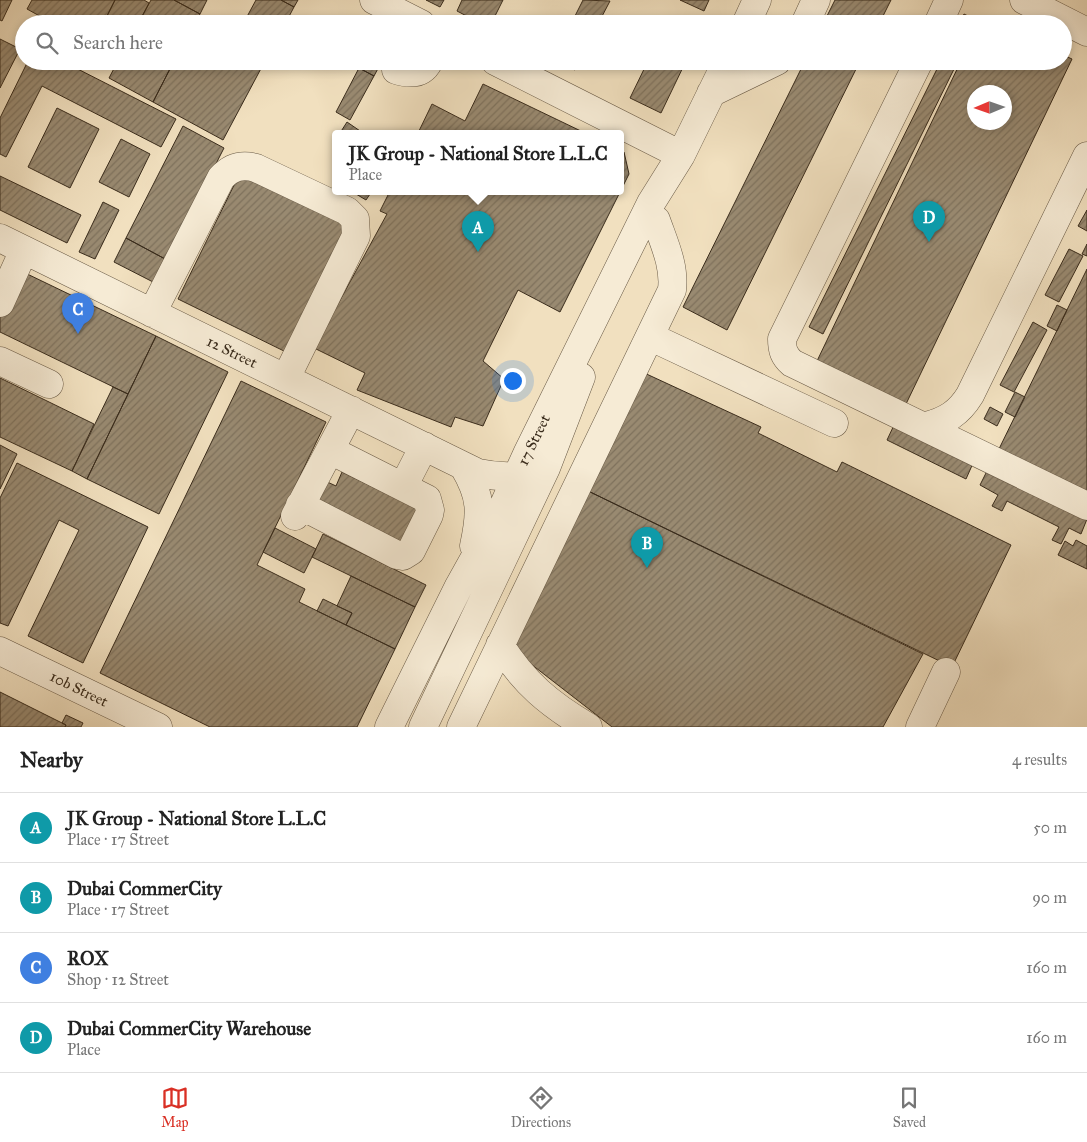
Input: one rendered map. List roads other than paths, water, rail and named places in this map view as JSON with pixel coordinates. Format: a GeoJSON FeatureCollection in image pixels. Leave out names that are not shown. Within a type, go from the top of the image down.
{"type":"FeatureCollection","features":[{"type":"Feature","properties":{"kind":"street"},"geometry":{"type":"LineString","coordinates":[[374,0],[403,15]]}},
{"type":"Feature","properties":{"kind":"street"},"geometry":{"type":"LineString","coordinates":[[750,15],[757,0]]}},
{"type":"Feature","properties":{"kind":"street"},"geometry":{"type":"LineString","coordinates":[[809,15],[816,0]]}},
{"type":"Feature","properties":{"kind":"street"},"geometry":{"type":"LineString","coordinates":[[942,15],[949,0]]}},
{"type":"Feature","properties":{"kind":"street"},"geometry":{"type":"LineString","coordinates":[[1024,0],[1054,15]]}},
{"type":"Feature","properties":{"kind":"street"},"geometry":{"type":"LineString","coordinates":[[1072,24],[1087,32]]}},
{"type":"Feature","properties":{"kind":"street"},"geometry":{"type":"LineString","coordinates":[[396,70],[415,73],[420,70]]}},
{"type":"Feature","properties":{"kind":"street"},"geometry":{"type":"LineString","coordinates":[[513,70],[681,155]]}},
{"type":"Feature","properties":{"kind":"street","name":"17 Street"},"geometry":{"type":"LineString","coordinates":[[389,727],[469,568],[502,509],[651,203],[681,155],[723,70]]}},
{"type":"Feature","properties":{"kind":"street"},"geometry":{"type":"LineString","coordinates":[[712,93],[759,70]]}},
{"type":"Feature","properties":{"kind":"street"},"geometry":{"type":"LineString","coordinates":[[915,70],[782,339],[785,357],[792,363],[926,426],[1087,506]]}},
{"type":"Feature","properties":{"kind":"street","name":"17 Street"},"geometry":{"type":"LineString","coordinates":[[424,727],[546,468],[595,343],[656,220],[681,155]]}},
{"type":"Feature","properties":{"kind":"street"},"geometry":{"type":"LineString","coordinates":[[926,426],[939,423],[952,416],[962,407],[970,395],[1087,156]]}},
{"type":"Feature","properties":{"kind":"street"},"geometry":{"type":"LineString","coordinates":[[152,313],[221,178],[231,169],[243,166],[256,168],[322,199],[351,215],[357,231],[286,378]]}},
{"type":"Feature","properties":{"kind":"street"},"geometry":{"type":"LineString","coordinates":[[464,727],[500,645],[651,337],[672,290],[674,277],[656,220]]}},
{"type":"Feature","properties":{"kind":"street","name":"12 Street"},"geometry":{"type":"LineString","coordinates":[[0,238],[478,473],[497,477],[516,477],[546,468]]}},
{"type":"Feature","properties":{"kind":"street"},"geometry":{"type":"LineString","coordinates":[[0,303],[24,250]]}},
{"type":"Feature","properties":{"kind":"street"},"geometry":{"type":"LineString","coordinates":[[651,337],[834,423]]}},
{"type":"Feature","properties":{"kind":"street"},"geometry":{"type":"LineString","coordinates":[[0,361],[49,384]]}},
{"type":"Feature","properties":{"kind":"street"},"geometry":{"type":"LineString","coordinates":[[330,450],[404,485],[428,499],[430,510],[412,550],[402,556],[298,510],[351,410]]}},
{"type":"Feature","properties":{"kind":"street"},"geometry":{"type":"LineString","coordinates":[[404,485],[424,446]]}},
{"type":"Feature","properties":{"kind":"street"},"geometry":{"type":"LineString","coordinates":[[464,467],[475,488],[480,510],[479,526],[469,568]]}},
{"type":"Feature","properties":{"kind":"street"},"geometry":{"type":"LineString","coordinates":[[500,645],[530,686],[549,703],[588,727]]}},
{"type":"Feature","properties":{"kind":"street","name":"10b Street"},"geometry":{"type":"LineString","coordinates":[[0,651],[158,727]]}},
{"type":"Feature","properties":{"kind":"street"},"geometry":{"type":"LineString","coordinates":[[920,727],[946,672]]}},
{"type":"Feature","properties":{"kind":"place","name":"Dubai CommerCity Warehouse"},"geometry":{"type":"Point","coordinates":[929,242]}},
{"type":"Feature","properties":{"kind":"place","name":"JK Group - National Store L.L.C"},"geometry":{"type":"Point","coordinates":[478,252]}},
{"type":"Feature","properties":{"kind":"place","name":"ROX"},"geometry":{"type":"Point","coordinates":[78,334]}},
{"type":"Feature","properties":{"kind":"place","name":"Dubai CommerCity"},"geometry":{"type":"Point","coordinates":[647,568]}}]}
